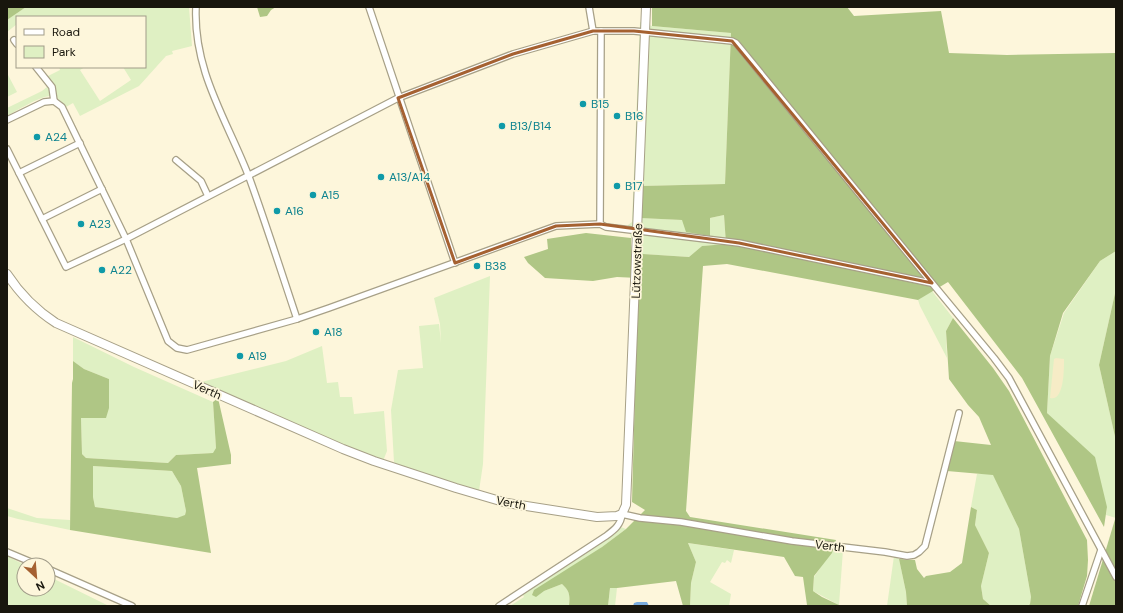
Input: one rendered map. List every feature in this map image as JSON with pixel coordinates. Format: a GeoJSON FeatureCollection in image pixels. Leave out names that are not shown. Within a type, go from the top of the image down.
{"type":"FeatureCollection","features":[{"type":"Feature","properties":{"kind":"street"},"geometry":{"type":"LineString","coordinates":[[196,7],[199,48],[205,74],[248,176],[297,319]]}},
{"type":"Feature","properties":{"kind":"street"},"geometry":{"type":"LineString","coordinates":[[369,7],[398,98],[455,263]]}},
{"type":"Feature","properties":{"kind":"street"},"geometry":{"type":"LineString","coordinates":[[589,7],[593,31]]}},
{"type":"Feature","properties":{"kind":"street","name":"Lützowstraße"},"geometry":{"type":"LineString","coordinates":[[622,514],[626,505],[646,7]]}},
{"type":"Feature","properties":{"kind":"street"},"geometry":{"type":"LineString","coordinates":[[7,149],[66,267],[126,239],[398,98],[513,54],[593,31],[645,32],[732,41],[736,43],[1009,378],[1116,577]]}},
{"type":"Feature","properties":{"kind":"street"},"geometry":{"type":"LineString","coordinates":[[600,224],[602,31]]}},
{"type":"Feature","properties":{"kind":"street"},"geometry":{"type":"LineString","coordinates":[[37,68],[52,87],[54,101]]}},
{"type":"Feature","properties":{"kind":"street"},"geometry":{"type":"LineString","coordinates":[[7,120],[44,102],[54,101],[62,107],[126,239],[168,341],[177,348],[187,350],[297,319],[556,226],[600,224],[606,227],[739,243],[932,283]]}},
{"type":"Feature","properties":{"kind":"street"},"geometry":{"type":"LineString","coordinates":[[19,173],[80,143]]}},
{"type":"Feature","properties":{"kind":"street"},"geometry":{"type":"LineString","coordinates":[[176,160],[201,181],[208,196]]}},
{"type":"Feature","properties":{"kind":"street"},"geometry":{"type":"LineString","coordinates":[[42,219],[102,189]]}},
{"type":"Feature","properties":{"kind":"street","name":"Verth"},"geometry":{"type":"LineString","coordinates":[[7,274],[31,304],[56,323],[215,394],[362,456],[456,488],[507,503],[597,517],[611,518],[622,514],[640,518],[681,522],[792,541],[907,556],[914,555],[920,552],[924,546],[959,413]]}},
{"type":"Feature","properties":{"kind":"street"},"geometry":{"type":"LineString","coordinates":[[499,606],[606,536],[618,526],[622,514]]}},
{"type":"Feature","properties":{"kind":"street"},"geometry":{"type":"LineString","coordinates":[[1082,606],[1101,550]]}},
{"type":"Feature","properties":{"kind":"street"},"geometry":{"type":"LineString","coordinates":[[7,552],[19,557]]}},
{"type":"Feature","properties":{"kind":"street"},"geometry":{"type":"LineString","coordinates":[[56,573],[132,606]]}},
{"type":"Feature","properties":{"kind":"highlighted area"},"geometry":{"type":"Polygon","coordinates":[[[593,31],[634,31],[732,41],[932,283],[739,243],[600,224],[556,226],[455,263],[398,98],[513,54],[593,31]]]}},
{"type":"Feature","properties":{"kind":"green space"},"geometry":{"type":"Polygon","coordinates":[[[7,7],[26,7],[7,20],[7,7]]]}},
{"type":"Feature","properties":{"kind":"green space"},"geometry":{"type":"Polygon","coordinates":[[[26,7],[189,7],[192,46],[172,51],[173,54],[166,56],[139,86],[80,116],[73,103],[66,107],[58,98],[47,96],[7,116],[7,108],[42,91],[47,87],[42,79],[60,70],[59,68],[83,68],[80,70],[100,101],[131,80],[124,68],[146,68],[146,16],[16,16],[16,25],[7,32],[7,20],[26,7]]]}},
{"type":"Feature","properties":{"kind":"green space"},"geometry":{"type":"Polygon","coordinates":[[[257,7],[276,7],[271,10],[267,16],[260,17],[257,7]]]}},
{"type":"Feature","properties":{"kind":"green space"},"geometry":{"type":"Polygon","coordinates":[[[652,7],[847,7],[854,16],[941,11],[949,53],[1007,55],[1116,53],[1116,251],[1100,261],[1063,313],[1050,356],[1047,413],[1095,457],[1107,507],[1104,527],[1022,378],[948,282],[918,300],[727,264],[703,266],[686,511],[690,517],[836,540],[832,553],[814,576],[813,591],[839,606],[807,605],[803,577],[795,576],[784,557],[688,543],[696,562],[691,583],[690,606],[683,606],[676,581],[610,588],[608,606],[569,606],[569,594],[567,589],[562,584],[544,591],[536,597],[532,595],[534,590],[602,547],[626,529],[645,510],[632,502],[638,278],[617,277],[593,281],[545,278],[528,263],[524,257],[548,249],[547,239],[586,233],[631,238],[631,254],[633,257],[643,254],[689,257],[702,246],[726,244],[724,215],[710,218],[710,236],[686,232],[682,220],[640,218],[641,186],[725,184],[731,33],[652,26],[652,7]]]}},
{"type":"Feature","properties":{"kind":"green space"},"geometry":{"type":"Polygon","coordinates":[[[640,22],[652,26],[731,33],[725,184],[641,186],[641,218],[682,220],[710,235],[710,218],[724,215],[726,244],[702,246],[689,257],[643,254],[633,257],[631,252],[631,237],[628,230],[628,225],[632,222],[640,22]]]}},
{"type":"Feature","properties":{"kind":"green space"},"geometry":{"type":"Polygon","coordinates":[[[7,73],[17,92],[7,97],[7,73]]]}},
{"type":"Feature","properties":{"kind":"green space"},"geometry":{"type":"Polygon","coordinates":[[[1116,251],[1116,289],[1099,365],[1116,441],[1116,518],[1106,515],[1107,507],[1047,413],[1050,356],[1064,313],[1100,261],[1116,251]]]}},
{"type":"Feature","properties":{"kind":"green space"},"geometry":{"type":"Polygon","coordinates":[[[490,276],[483,464],[479,491],[399,467],[394,462],[391,410],[398,370],[423,368],[419,326],[439,324],[441,343],[440,324],[434,298],[490,276]]]}},
{"type":"Feature","properties":{"kind":"green space"},"geometry":{"type":"Polygon","coordinates":[[[1116,289],[1116,441],[1099,365],[1116,289]]]}},
{"type":"Feature","properties":{"kind":"green space"},"geometry":{"type":"Polygon","coordinates":[[[932,291],[953,318],[946,331],[947,358],[918,300],[932,291]]]}},
{"type":"Feature","properties":{"kind":"green space"},"geometry":{"type":"Polygon","coordinates":[[[953,318],[993,368],[1009,391],[1087,540],[1087,576],[1078,606],[1028,606],[1030,604],[1031,597],[1019,529],[993,475],[947,471],[954,441],[991,445],[979,417],[949,379],[946,331],[953,318]]]}},
{"type":"Feature","properties":{"kind":"green space"},"geometry":{"type":"Polygon","coordinates":[[[73,337],[134,367],[213,402],[216,448],[214,453],[176,455],[168,463],[86,458],[82,454],[81,418],[109,379],[84,369],[73,361],[73,337]]]}},
{"type":"Feature","properties":{"kind":"green space"},"geometry":{"type":"Polygon","coordinates":[[[322,346],[327,383],[338,382],[340,397],[352,397],[354,414],[384,411],[387,451],[383,461],[291,423],[201,382],[286,361],[322,346]]]}},
{"type":"Feature","properties":{"kind":"green space"},"geometry":{"type":"Polygon","coordinates":[[[73,361],[84,369],[109,379],[109,408],[106,418],[81,418],[82,454],[86,458],[168,463],[176,455],[213,453],[216,448],[213,402],[218,398],[231,455],[231,464],[197,468],[211,553],[70,530],[73,361]],[[93,466],[93,497],[95,507],[177,518],[185,515],[186,511],[181,486],[172,471],[93,466]]]}},
{"type":"Feature","properties":{"kind":"green space"},"geometry":{"type":"Polygon","coordinates":[[[93,466],[172,471],[181,486],[186,511],[185,516],[177,518],[95,507],[93,497],[93,466]]]}},
{"type":"Feature","properties":{"kind":"green space"},"geometry":{"type":"Polygon","coordinates":[[[977,474],[993,474],[1019,529],[1031,597],[1030,604],[1028,605],[991,606],[983,599],[981,586],[989,553],[975,525],[977,510],[971,507],[977,474]]]}},
{"type":"Feature","properties":{"kind":"green space"},"geometry":{"type":"Polygon","coordinates":[[[971,507],[977,510],[975,525],[989,553],[981,586],[983,599],[991,606],[907,606],[906,592],[899,559],[915,560],[917,569],[924,578],[926,576],[950,572],[962,563],[971,507]]]}},
{"type":"Feature","properties":{"kind":"green space"},"geometry":{"type":"Polygon","coordinates":[[[7,508],[37,518],[70,520],[70,530],[7,516],[7,508]]]}},
{"type":"Feature","properties":{"kind":"green space"},"geometry":{"type":"Polygon","coordinates":[[[1116,516],[1116,606],[1089,606],[1116,516]]]}},
{"type":"Feature","properties":{"kind":"green space"},"geometry":{"type":"Polygon","coordinates":[[[618,526],[626,529],[536,597],[544,591],[562,584],[567,589],[569,594],[569,606],[510,606],[524,597],[521,591],[618,526]]]}},
{"type":"Feature","properties":{"kind":"green space"},"geometry":{"type":"Polygon","coordinates":[[[688,543],[734,550],[731,563],[727,560],[725,563],[722,562],[710,582],[731,594],[729,606],[690,606],[691,583],[696,562],[688,543]]]}},
{"type":"Feature","properties":{"kind":"green space"},"geometry":{"type":"Polygon","coordinates":[[[834,548],[843,550],[839,605],[813,591],[814,577],[834,548]]]}},
{"type":"Feature","properties":{"kind":"green space"},"geometry":{"type":"Polygon","coordinates":[[[7,556],[16,560],[16,597],[56,597],[56,580],[109,606],[7,606],[7,556]]]}},
{"type":"Feature","properties":{"kind":"green space"},"geometry":{"type":"Polygon","coordinates":[[[894,556],[899,559],[906,592],[907,606],[887,606],[894,556]]]}},
{"type":"Feature","properties":{"kind":"green space"},"geometry":{"type":"Polygon","coordinates":[[[610,588],[617,588],[615,606],[608,606],[610,588]]]}},
{"type":"Feature","properties":{"kind":"sand"},"geometry":{"type":"Polygon","coordinates":[[[1054,359],[1064,359],[1062,384],[1058,395],[1055,398],[1050,398],[1054,359]]]}},
{"type":"Feature","properties":{"kind":"water"},"geometry":{"type":"Polygon","coordinates":[[[647,602],[649,606],[633,606],[634,603],[647,602]]]}},
{"type":"Feature","properties":{"kind":"place","name":"B15"},"geometry":{"type":"Point","coordinates":[583,104]}},
{"type":"Feature","properties":{"kind":"place","name":"B16"},"geometry":{"type":"Point","coordinates":[617,116]}},
{"type":"Feature","properties":{"kind":"place","name":"B13/B14"},"geometry":{"type":"Point","coordinates":[502,126]}},
{"type":"Feature","properties":{"kind":"place","name":"A24"},"geometry":{"type":"Point","coordinates":[37,137]}},
{"type":"Feature","properties":{"kind":"place","name":"A13/A14"},"geometry":{"type":"Point","coordinates":[381,177]}},
{"type":"Feature","properties":{"kind":"place","name":"B17"},"geometry":{"type":"Point","coordinates":[617,186]}},
{"type":"Feature","properties":{"kind":"place","name":"A15"},"geometry":{"type":"Point","coordinates":[313,195]}},
{"type":"Feature","properties":{"kind":"place","name":"A16"},"geometry":{"type":"Point","coordinates":[277,211]}},
{"type":"Feature","properties":{"kind":"place","name":"A23"},"geometry":{"type":"Point","coordinates":[81,224]}},
{"type":"Feature","properties":{"kind":"place","name":"B38"},"geometry":{"type":"Point","coordinates":[477,266]}},
{"type":"Feature","properties":{"kind":"place","name":"A22"},"geometry":{"type":"Point","coordinates":[102,270]}},
{"type":"Feature","properties":{"kind":"place","name":"A18"},"geometry":{"type":"Point","coordinates":[316,332]}},
{"type":"Feature","properties":{"kind":"place","name":"A19"},"geometry":{"type":"Point","coordinates":[240,356]}}]}
